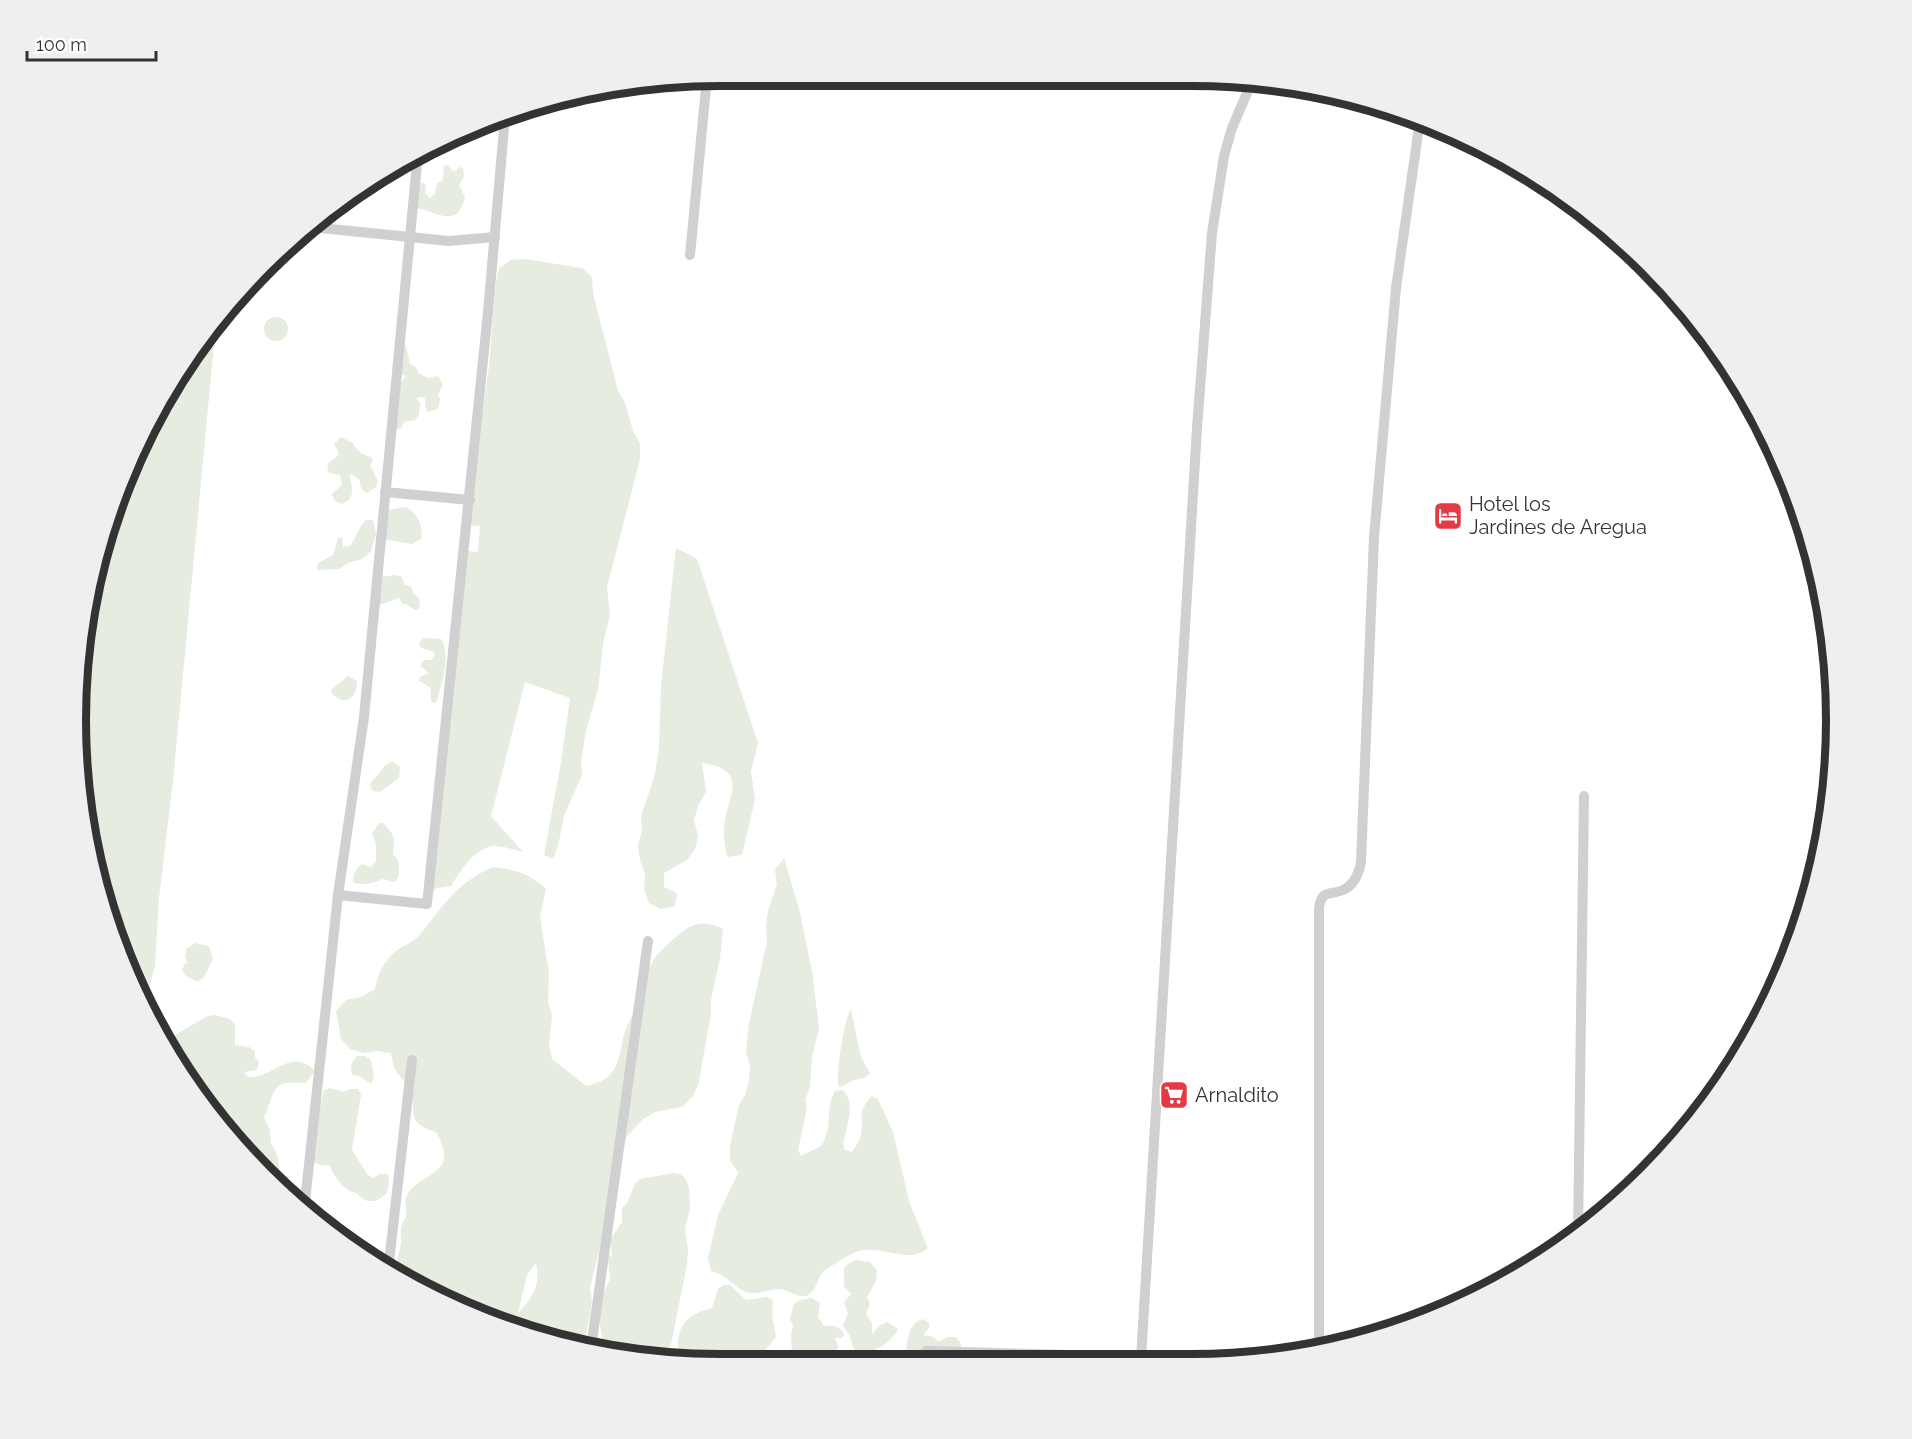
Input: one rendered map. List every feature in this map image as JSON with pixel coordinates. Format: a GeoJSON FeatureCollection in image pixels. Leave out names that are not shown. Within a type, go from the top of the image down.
{"type":"FeatureCollection","features":[{"type":"Feature","properties":{"kind":"street"},"geometry":{"type":"LineString","coordinates":[[690,255],[706,86]]}},
{"type":"Feature","properties":{"kind":"street"},"geometry":{"type":"LineString","coordinates":[[1142,1354],[1196,440],[1212,233],[1224,156],[1232,128],[1249,88]]}},
{"type":"Feature","properties":{"kind":"street"},"geometry":{"type":"LineString","coordinates":[[338,895],[427,904],[470,500],[504,123]]}},
{"type":"Feature","properties":{"kind":"street"},"geometry":{"type":"LineString","coordinates":[[1319,1340],[1319,908],[1321,898],[1325,894],[1342,890],[1348,886],[1357,875],[1361,862],[1374,537],[1396,288],[1419,128]]}},
{"type":"Feature","properties":{"kind":"street"},"geometry":{"type":"LineString","coordinates":[[305,1199],[338,895],[364,717],[417,162]]}},
{"type":"Feature","properties":{"kind":"street"},"geometry":{"type":"LineString","coordinates":[[320,228],[457,241],[495,237]]}},
{"type":"Feature","properties":{"kind":"street"},"geometry":{"type":"LineString","coordinates":[[386,492],[470,500]]}},
{"type":"Feature","properties":{"kind":"street"},"geometry":{"type":"LineString","coordinates":[[1578,1222],[1584,796]]}},
{"type":"Feature","properties":{"kind":"street"},"geometry":{"type":"LineString","coordinates":[[592,1340],[648,941]]}},
{"type":"Feature","properties":{"kind":"street"},"geometry":{"type":"LineString","coordinates":[[389,1261],[412,1060]]}},
{"type":"Feature","properties":{"kind":"street"},"geometry":{"type":"LineString","coordinates":[[926,1351],[1019,1354]]}},
{"type":"Feature","properties":{"kind":"shaded area"},"geometry":{"type":"Polygon","coordinates":[[[447,165],[454,172],[460,167],[463,168],[464,176],[459,185],[465,197],[461,208],[456,214],[444,216],[415,208],[416,182],[426,185],[425,193],[430,198],[435,194],[437,183],[443,180],[444,166],[447,165]]]}},
{"type":"Feature","properties":{"kind":"shaded area"},"geometry":{"type":"Polygon","coordinates":[[[525,259],[582,268],[592,277],[593,293],[618,391],[625,403],[633,431],[640,444],[640,459],[607,587],[610,615],[603,644],[598,689],[586,731],[581,761],[582,775],[564,816],[553,859],[544,855],[570,698],[525,682],[491,816],[523,852],[495,846],[481,850],[469,860],[451,886],[437,888],[433,891],[467,551],[478,552],[480,526],[467,525],[489,366],[496,282],[499,268],[511,260],[525,259]]]}},
{"type":"Feature","properties":{"kind":"shaded area"},"geometry":{"type":"Polygon","coordinates":[[[276,317],[284,321],[288,329],[284,337],[276,341],[268,337],[264,329],[268,321],[276,317]]]}},
{"type":"Feature","properties":{"kind":"shaded area"},"geometry":{"type":"Polygon","coordinates":[[[215,337],[173,781],[159,898],[155,966],[148,993],[119,923],[107,884],[91,802],[87,761],[87,678],[98,596],[119,516],[151,439],[170,402],[215,337]]]}},
{"type":"Feature","properties":{"kind":"shaded area"},"geometry":{"type":"Polygon","coordinates":[[[402,346],[406,346],[410,364],[416,367],[418,373],[428,378],[438,376],[443,385],[438,395],[440,399],[438,409],[427,412],[425,398],[416,398],[420,403],[419,414],[415,420],[404,422],[398,429],[394,428],[400,384],[406,376],[399,374],[402,346]]]}},
{"type":"Feature","properties":{"kind":"shaded area"},"geometry":{"type":"Polygon","coordinates":[[[341,437],[353,443],[360,453],[371,457],[373,460],[370,465],[378,481],[375,488],[366,493],[361,488],[359,479],[350,474],[351,495],[342,504],[335,501],[332,494],[342,485],[340,475],[330,473],[327,466],[339,454],[334,444],[341,437]]]}},
{"type":"Feature","properties":{"kind":"shaded area"},"geometry":{"type":"Polygon","coordinates":[[[406,507],[419,520],[421,539],[412,544],[382,539],[388,510],[406,507]]]}},
{"type":"Feature","properties":{"kind":"shaded area"},"geometry":{"type":"Polygon","coordinates":[[[366,520],[373,520],[376,534],[371,551],[362,559],[348,563],[339,569],[317,570],[318,563],[333,555],[338,538],[342,537],[343,547],[350,546],[366,520]]]}},
{"type":"Feature","properties":{"kind":"shaded area"},"geometry":{"type":"Polygon","coordinates":[[[676,548],[697,559],[758,743],[751,772],[755,799],[742,855],[727,857],[725,843],[724,828],[731,796],[731,778],[727,772],[702,763],[706,792],[698,806],[694,820],[698,836],[695,849],[687,860],[664,873],[664,887],[677,893],[675,906],[661,909],[649,903],[644,889],[645,874],[638,845],[642,831],[641,816],[655,775],[659,746],[661,686],[676,548]]]}},
{"type":"Feature","properties":{"kind":"shaded area"},"geometry":{"type":"Polygon","coordinates":[[[395,575],[402,577],[404,584],[411,587],[419,598],[420,607],[418,609],[415,610],[403,604],[399,598],[377,606],[380,577],[395,575]]]}},
{"type":"Feature","properties":{"kind":"shaded area"},"geometry":{"type":"Polygon","coordinates":[[[423,638],[441,639],[446,653],[436,703],[431,702],[431,688],[419,681],[420,677],[429,673],[420,666],[424,660],[431,660],[435,655],[434,652],[420,647],[419,643],[423,638]]]}},
{"type":"Feature","properties":{"kind":"shaded area"},"geometry":{"type":"Polygon","coordinates":[[[348,676],[357,681],[355,693],[344,700],[335,697],[331,692],[332,689],[348,676]]]}},
{"type":"Feature","properties":{"kind":"shaded area"},"geometry":{"type":"Polygon","coordinates":[[[393,762],[400,767],[399,778],[380,792],[373,791],[370,785],[372,781],[385,765],[393,762]]]}},
{"type":"Feature","properties":{"kind":"shaded area"},"geometry":{"type":"Polygon","coordinates":[[[379,823],[383,823],[393,836],[393,854],[399,862],[399,876],[395,882],[382,879],[368,884],[353,882],[354,874],[362,864],[371,867],[376,861],[376,844],[372,834],[379,823]]]}},
{"type":"Feature","properties":{"kind":"shaded area"},"geometry":{"type":"Polygon","coordinates":[[[784,858],[800,913],[812,971],[819,1028],[812,1057],[810,1087],[805,1100],[807,1107],[798,1150],[801,1156],[821,1146],[827,1132],[832,1098],[835,1091],[842,1090],[849,1101],[850,1108],[843,1144],[845,1150],[852,1152],[860,1137],[864,1106],[872,1096],[878,1099],[893,1132],[909,1201],[928,1248],[912,1255],[876,1250],[858,1251],[823,1272],[811,1293],[804,1296],[778,1289],[758,1293],[746,1292],[722,1275],[711,1271],[708,1258],[718,1215],[738,1173],[730,1160],[730,1146],[739,1105],[746,1093],[749,1080],[750,1066],[746,1052],[749,1024],[767,941],[768,911],[777,884],[775,870],[784,858]]]}},
{"type":"Feature","properties":{"kind":"shaded area"},"geometry":{"type":"Polygon","coordinates":[[[493,867],[522,873],[546,889],[540,917],[549,973],[548,1002],[552,1015],[549,1044],[552,1059],[586,1086],[604,1079],[616,1066],[625,1031],[651,965],[660,952],[677,936],[694,925],[710,924],[723,929],[699,1082],[693,1096],[682,1107],[655,1112],[643,1119],[624,1140],[590,1288],[592,1302],[585,1339],[516,1320],[477,1305],[396,1266],[401,1227],[406,1216],[406,1197],[412,1188],[441,1165],[444,1157],[443,1147],[436,1132],[425,1128],[415,1118],[411,1095],[395,1069],[391,1053],[377,1051],[364,1053],[350,1049],[341,1039],[336,1011],[346,1000],[361,997],[375,989],[380,973],[389,958],[418,937],[452,896],[469,880],[493,867]],[[536,1263],[527,1275],[518,1313],[534,1291],[537,1278],[536,1263]]]}},
{"type":"Feature","properties":{"kind":"shaded area"},"geometry":{"type":"Polygon","coordinates":[[[195,943],[209,946],[213,959],[204,977],[198,982],[186,976],[182,970],[185,963],[188,963],[185,957],[186,949],[195,943]]]}},
{"type":"Feature","properties":{"kind":"shaded area"},"geometry":{"type":"Polygon","coordinates":[[[851,1010],[861,1057],[870,1073],[839,1087],[841,1048],[851,1010]]]}},
{"type":"Feature","properties":{"kind":"shaded area"},"geometry":{"type":"Polygon","coordinates":[[[215,1015],[230,1019],[235,1024],[235,1045],[249,1047],[255,1051],[255,1057],[259,1063],[257,1070],[244,1072],[248,1077],[266,1073],[290,1062],[306,1064],[315,1071],[306,1083],[286,1083],[277,1088],[264,1117],[279,1163],[280,1176],[243,1138],[217,1105],[192,1072],[171,1037],[208,1016],[215,1015]]]}},
{"type":"Feature","properties":{"kind":"shaded area"},"geometry":{"type":"Polygon","coordinates":[[[357,1056],[365,1056],[371,1060],[374,1078],[371,1084],[359,1076],[352,1075],[353,1060],[357,1056]]]}},
{"type":"Feature","properties":{"kind":"shaded area"},"geometry":{"type":"Polygon","coordinates":[[[330,1088],[344,1092],[358,1089],[361,1095],[352,1150],[367,1174],[373,1178],[380,1174],[388,1174],[389,1181],[387,1193],[375,1201],[368,1201],[352,1192],[337,1179],[329,1165],[319,1165],[311,1159],[318,1112],[324,1090],[330,1088]]]}},
{"type":"Feature","properties":{"kind":"shaded area"},"geometry":{"type":"Polygon","coordinates":[[[675,1173],[682,1175],[689,1187],[690,1208],[685,1229],[688,1250],[687,1265],[671,1344],[667,1351],[603,1342],[599,1320],[604,1292],[610,1279],[608,1259],[612,1254],[610,1240],[622,1222],[622,1208],[640,1179],[675,1173]]]}},
{"type":"Feature","properties":{"kind":"shaded area"},"geometry":{"type":"Polygon","coordinates":[[[856,1260],[870,1262],[877,1270],[876,1281],[867,1297],[870,1304],[866,1314],[872,1323],[872,1334],[880,1325],[887,1322],[898,1329],[884,1345],[864,1354],[854,1349],[843,1325],[848,1313],[844,1303],[851,1294],[844,1286],[844,1268],[856,1260]]]}},
{"type":"Feature","properties":{"kind":"shaded area"},"geometry":{"type":"Polygon","coordinates":[[[724,1285],[730,1285],[746,1300],[767,1297],[773,1300],[772,1315],[776,1337],[764,1354],[679,1352],[679,1333],[683,1325],[692,1316],[712,1308],[718,1289],[724,1285]]]}},
{"type":"Feature","properties":{"kind":"shaded area"},"geometry":{"type":"Polygon","coordinates":[[[811,1298],[820,1303],[818,1317],[824,1326],[841,1330],[844,1335],[842,1338],[835,1338],[838,1346],[836,1354],[792,1354],[793,1326],[790,1319],[793,1306],[797,1301],[811,1298]]]}},
{"type":"Feature","properties":{"kind":"shaded area"},"geometry":{"type":"Polygon","coordinates":[[[923,1319],[929,1323],[923,1335],[933,1337],[938,1342],[948,1337],[956,1337],[964,1354],[906,1354],[910,1330],[917,1321],[923,1319]]]}},
{"type":"Feature","properties":{"kind":"place","name":"Hotel los Jardines de Aregua"},"geometry":{"type":"Point","coordinates":[1448,516]}},
{"type":"Feature","properties":{"kind":"place","name":"Arnaldito"},"geometry":{"type":"Point","coordinates":[1174,1095]}}]}
